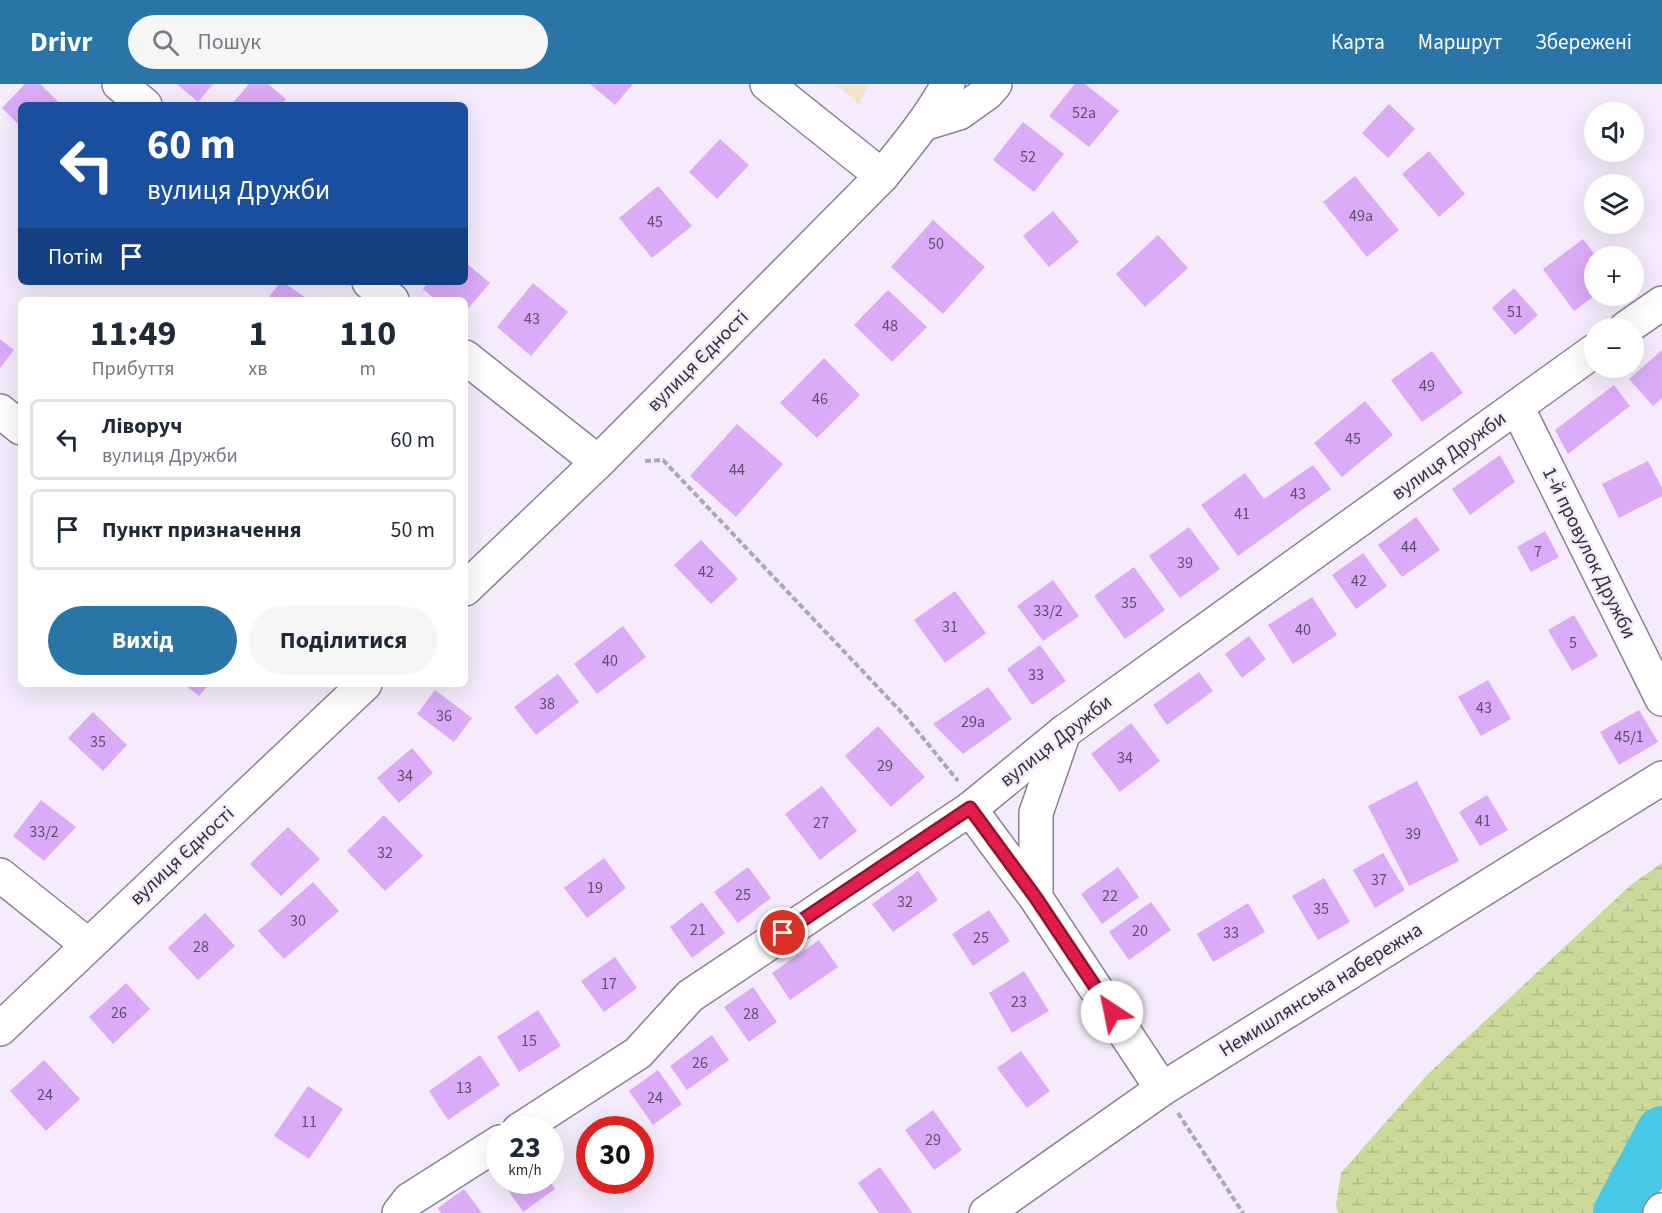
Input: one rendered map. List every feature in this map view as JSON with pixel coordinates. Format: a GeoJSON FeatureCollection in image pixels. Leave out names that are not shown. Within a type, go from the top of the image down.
{"type":"FeatureCollection","features":[{"type":"Feature","properties":{"kind":"street"},"geometry":{"type":"LineString","coordinates":[[118,84],[141,102]]}},
{"type":"Feature","properties":{"kind":"street"},"geometry":{"type":"LineString","coordinates":[[767,84],[882,176]]}},
{"type":"Feature","properties":{"kind":"street","name":"вулиця Єдності"},"geometry":{"type":"LineString","coordinates":[[468,586],[598,462],[882,176],[923,124],[948,84]]}},
{"type":"Feature","properties":{"kind":"street"},"geometry":{"type":"LineString","coordinates":[[923,124],[959,112],[987,93],[995,84]]}},
{"type":"Feature","properties":{"kind":"street"},"geometry":{"type":"LineString","coordinates":[[373,285],[388,297]]}},
{"type":"Feature","properties":{"kind":"street"},"geometry":{"type":"LineString","coordinates":[[1640,318],[1662,303]]}},
{"type":"Feature","properties":{"kind":"street","name":"вулиця Дружби"},"geometry":{"type":"LineString","coordinates":[[541,1116],[638,1053],[690,996],[970,808],[1064,732],[1584,358]]}},
{"type":"Feature","properties":{"kind":"street"},"geometry":{"type":"LineString","coordinates":[[468,359],[598,462]]}},
{"type":"Feature","properties":{"kind":"street","name":"1-й провулок Дружби"},"geometry":{"type":"LineString","coordinates":[[1517,407],[1662,699]]}},
{"type":"Feature","properties":{"kind":"street"},"geometry":{"type":"LineString","coordinates":[[0,411],[18,426]]}},
{"type":"Feature","properties":{"kind":"street","name":"вулиця Єдності"},"geometry":{"type":"LineString","coordinates":[[0,1029],[354,687]]}},
{"type":"Feature","properties":{"kind":"street"},"geometry":{"type":"LineString","coordinates":[[1036,898],[1036,813],[1064,732]]}},
{"type":"Feature","properties":{"kind":"street","name":"Немишлянська набережна"},"geometry":{"type":"LineString","coordinates":[[986,1213],[1162,1089],[1662,778]]}},
{"type":"Feature","properties":{"kind":"street"},"geometry":{"type":"LineString","coordinates":[[970,808],[1036,898],[1162,1089]]}},
{"type":"Feature","properties":{"kind":"street"},"geometry":{"type":"LineString","coordinates":[[0,874],[88,945]]}},
{"type":"Feature","properties":{"kind":"street"},"geometry":{"type":"LineString","coordinates":[[399,1213],[409,1200],[486,1151]]}},
{"type":"Feature","properties":{"kind":"path"},"geometry":{"type":"LineString","coordinates":[[598,462],[663,460],[906,717],[965,789],[970,808]]}},
{"type":"Feature","properties":{"kind":"path"},"geometry":{"type":"LineString","coordinates":[[1162,1089],[1244,1213]]}},
{"type":"Feature","properties":{"kind":"shaded area"},"geometry":{"type":"Polygon","coordinates":[[[836,84],[869,84],[859,104],[836,84]]]}},
{"type":"Feature","properties":{"kind":"green space"},"geometry":{"type":"Polygon","coordinates":[[[1662,863],[1662,1163],[1633,1213],[1338,1213],[1336,1205],[1341,1173],[1427,1075],[1632,884],[1662,863]]]}},
{"type":"Feature","properties":{"kind":"building"},"geometry":{"type":"Polygon","coordinates":[[[25,84],[40,84],[59,102],[18,102],[18,124],[2,108],[25,84]]]}},
{"type":"Feature","properties":{"kind":"building"},"geometry":{"type":"Polygon","coordinates":[[[177,84],[213,84],[198,102],[177,84]]]}},
{"type":"Feature","properties":{"kind":"building"},"geometry":{"type":"Polygon","coordinates":[[[249,84],[268,84],[286,99],[284,102],[234,102],[249,84]]]}},
{"type":"Feature","properties":{"kind":"building"},"geometry":{"type":"Polygon","coordinates":[[[590,84],[633,84],[615,105],[590,84]]]}},
{"type":"Feature","properties":{"kind":"building"},"geometry":{"type":"Polygon","coordinates":[[[1075,84],[1085,84],[1119,111],[1089,147],[1049,116],[1075,84]]]}},
{"type":"Feature","properties":{"kind":"building"},"geometry":{"type":"Polygon","coordinates":[[[1389,104],[1415,129],[1388,158],[1362,133],[1389,104]]]}},
{"type":"Feature","properties":{"kind":"building"},"geometry":{"type":"Polygon","coordinates":[[[1023,122],[1064,154],[1034,192],[993,160],[1023,122]]]}},
{"type":"Feature","properties":{"kind":"building"},"geometry":{"type":"Polygon","coordinates":[[[720,139],[749,165],[717,199],[689,172],[720,139]]]}},
{"type":"Feature","properties":{"kind":"building"},"geometry":{"type":"Polygon","coordinates":[[[1429,151],[1465,194],[1439,217],[1402,174],[1429,151]]]}},
{"type":"Feature","properties":{"kind":"building"},"geometry":{"type":"Polygon","coordinates":[[[1355,176],[1399,230],[1367,257],[1323,202],[1355,176]]]}},
{"type":"Feature","properties":{"kind":"building"},"geometry":{"type":"Polygon","coordinates":[[[658,186],[692,226],[652,258],[619,218],[658,186]]]}},
{"type":"Feature","properties":{"kind":"building"},"geometry":{"type":"Polygon","coordinates":[[[1053,211],[1079,242],[1049,267],[1023,236],[1053,211]]]}},
{"type":"Feature","properties":{"kind":"building"},"geometry":{"type":"Polygon","coordinates":[[[933,220],[985,267],[943,314],[891,267],[933,220]]]}},
{"type":"Feature","properties":{"kind":"building"},"geometry":{"type":"Polygon","coordinates":[[[1158,235],[1188,268],[1145,307],[1116,274],[1158,235]]]}},
{"type":"Feature","properties":{"kind":"building"},"geometry":{"type":"Polygon","coordinates":[[[1583,239],[1588,246],[1584,246],[1584,304],[1574,311],[1543,269],[1583,239]]]}},
{"type":"Feature","properties":{"kind":"building"},"geometry":{"type":"Polygon","coordinates":[[[468,265],[490,283],[468,309],[468,297],[432,297],[423,289],[426,285],[468,285],[468,265]]]}},
{"type":"Feature","properties":{"kind":"building"},"geometry":{"type":"Polygon","coordinates":[[[533,283],[568,312],[531,356],[497,327],[533,283]]]}},
{"type":"Feature","properties":{"kind":"building"},"geometry":{"type":"Polygon","coordinates":[[[278,285],[287,285],[305,297],[269,297],[278,285]]]}},
{"type":"Feature","properties":{"kind":"building"},"geometry":{"type":"Polygon","coordinates":[[[1514,288],[1538,315],[1515,335],[1492,308],[1514,288]]]}},
{"type":"Feature","properties":{"kind":"building"},"geometry":{"type":"Polygon","coordinates":[[[888,290],[927,327],[892,362],[854,325],[888,290]]]}},
{"type":"Feature","properties":{"kind":"building"},"geometry":{"type":"Polygon","coordinates":[[[0,339],[14,350],[0,368],[0,339]]]}},
{"type":"Feature","properties":{"kind":"building"},"geometry":{"type":"Polygon","coordinates":[[[1662,350],[1662,398],[1653,406],[1629,379],[1644,378],[1644,366],[1662,350]]]}},
{"type":"Feature","properties":{"kind":"building"},"geometry":{"type":"Polygon","coordinates":[[[1432,351],[1463,393],[1422,422],[1391,380],[1432,351]]]}},
{"type":"Feature","properties":{"kind":"building"},"geometry":{"type":"Polygon","coordinates":[[[824,358],[860,395],[817,438],[780,403],[824,358]]]}},
{"type":"Feature","properties":{"kind":"building"},"geometry":{"type":"Polygon","coordinates":[[[1614,385],[1630,406],[1568,454],[1555,430],[1614,385]]]}},
{"type":"Feature","properties":{"kind":"building"},"geometry":{"type":"Polygon","coordinates":[[[1365,401],[1393,435],[1342,477],[1314,443],[1365,401]]]}},
{"type":"Feature","properties":{"kind":"building"},"geometry":{"type":"Polygon","coordinates":[[[737,424],[783,464],[736,517],[690,476],[737,424]]]}},
{"type":"Feature","properties":{"kind":"building"},"geometry":{"type":"Polygon","coordinates":[[[1500,455],[1515,482],[1470,515],[1452,489],[1500,455]]]}},
{"type":"Feature","properties":{"kind":"building"},"geometry":{"type":"Polygon","coordinates":[[[1648,461],[1662,488],[1662,496],[1619,518],[1602,484],[1648,461]]]}},
{"type":"Feature","properties":{"kind":"building"},"geometry":{"type":"Polygon","coordinates":[[[1313,465],[1331,489],[1238,556],[1201,505],[1245,473],[1264,499],[1313,465]]]}},
{"type":"Feature","properties":{"kind":"building"},"geometry":{"type":"Polygon","coordinates":[[[1416,517],[1440,550],[1402,577],[1378,545],[1416,517]]]}},
{"type":"Feature","properties":{"kind":"building"},"geometry":{"type":"Polygon","coordinates":[[[1189,527],[1220,569],[1180,598],[1149,556],[1189,527]]]}},
{"type":"Feature","properties":{"kind":"building"},"geometry":{"type":"Polygon","coordinates":[[[1545,531],[1559,557],[1531,572],[1517,547],[1545,531]]]}},
{"type":"Feature","properties":{"kind":"building"},"geometry":{"type":"Polygon","coordinates":[[[701,540],[738,579],[711,604],[674,565],[701,540]]]}},
{"type":"Feature","properties":{"kind":"building"},"geometry":{"type":"Polygon","coordinates":[[[1363,553],[1387,586],[1356,609],[1332,575],[1363,553]]]}},
{"type":"Feature","properties":{"kind":"building"},"geometry":{"type":"Polygon","coordinates":[[[1134,567],[1165,610],[1125,639],[1094,596],[1134,567]]]}},
{"type":"Feature","properties":{"kind":"building"},"geometry":{"type":"Polygon","coordinates":[[[1053,580],[1079,616],[1043,641],[1017,606],[1053,580]]]}},
{"type":"Feature","properties":{"kind":"building"},"geometry":{"type":"Polygon","coordinates":[[[955,591],[986,633],[945,663],[914,620],[955,591]]]}},
{"type":"Feature","properties":{"kind":"building"},"geometry":{"type":"Polygon","coordinates":[[[1312,597],[1337,635],[1293,664],[1268,625],[1312,597]]]}},
{"type":"Feature","properties":{"kind":"building"},"geometry":{"type":"Polygon","coordinates":[[[1574,615],[1598,656],[1572,671],[1548,630],[1574,615]]]}},
{"type":"Feature","properties":{"kind":"building"},"geometry":{"type":"Polygon","coordinates":[[[623,626],[646,657],[597,694],[574,664],[623,626]]]}},
{"type":"Feature","properties":{"kind":"building"},"geometry":{"type":"Polygon","coordinates":[[[1249,636],[1266,659],[1242,678],[1225,654],[1249,636]]]}},
{"type":"Feature","properties":{"kind":"building"},"geometry":{"type":"Polygon","coordinates":[[[1040,645],[1066,681],[1032,705],[1007,669],[1040,645]]]}},
{"type":"Feature","properties":{"kind":"building"},"geometry":{"type":"Polygon","coordinates":[[[1199,672],[1213,691],[1167,725],[1153,705],[1199,672]]]}},
{"type":"Feature","properties":{"kind":"building"},"geometry":{"type":"Polygon","coordinates":[[[558,674],[579,702],[536,735],[514,707],[558,674]]]}},
{"type":"Feature","properties":{"kind":"building"},"geometry":{"type":"Polygon","coordinates":[[[1488,680],[1511,719],[1481,736],[1458,697],[1488,680]]]}},
{"type":"Feature","properties":{"kind":"building"},"geometry":{"type":"Polygon","coordinates":[[[188,687],[206,687],[199,696],[188,687]]]}},
{"type":"Feature","properties":{"kind":"building"},"geometry":{"type":"Polygon","coordinates":[[[988,687],[1012,719],[963,754],[933,724],[988,687]]]}},
{"type":"Feature","properties":{"kind":"building"},"geometry":{"type":"Polygon","coordinates":[[[435,690],[472,718],[454,742],[417,714],[435,690]]]}},
{"type":"Feature","properties":{"kind":"building"},"geometry":{"type":"Polygon","coordinates":[[[1639,710],[1658,742],[1619,765],[1600,732],[1639,710]]]}},
{"type":"Feature","properties":{"kind":"building"},"geometry":{"type":"Polygon","coordinates":[[[93,712],[127,745],[103,771],[68,738],[93,712]]]}},
{"type":"Feature","properties":{"kind":"building"},"geometry":{"type":"Polygon","coordinates":[[[1131,723],[1160,761],[1120,792],[1091,754],[1131,723]]]}},
{"type":"Feature","properties":{"kind":"building"},"geometry":{"type":"Polygon","coordinates":[[[878,726],[925,777],[891,807],[845,756],[878,726]]]}},
{"type":"Feature","properties":{"kind":"building"},"geometry":{"type":"Polygon","coordinates":[[[412,748],[433,773],[399,803],[377,778],[412,748]]]}},
{"type":"Feature","properties":{"kind":"building"},"geometry":{"type":"Polygon","coordinates":[[[1417,781],[1459,861],[1409,886],[1368,806],[1417,781]]]}},
{"type":"Feature","properties":{"kind":"building"},"geometry":{"type":"Polygon","coordinates":[[[822,786],[857,831],[820,860],[785,814],[822,786]]]}},
{"type":"Feature","properties":{"kind":"building"},"geometry":{"type":"Polygon","coordinates":[[[1487,795],[1508,830],[1480,846],[1459,812],[1487,795]]]}},
{"type":"Feature","properties":{"kind":"building"},"geometry":{"type":"Polygon","coordinates":[[[41,800],[76,827],[44,861],[13,836],[41,800]]]}},
{"type":"Feature","properties":{"kind":"building"},"geometry":{"type":"Polygon","coordinates":[[[384,815],[423,856],[385,891],[347,851],[384,815]]]}},
{"type":"Feature","properties":{"kind":"building"},"geometry":{"type":"Polygon","coordinates":[[[288,827],[320,859],[281,896],[250,864],[288,827]]]}},
{"type":"Feature","properties":{"kind":"building"},"geometry":{"type":"Polygon","coordinates":[[[1383,853],[1405,890],[1375,908],[1353,870],[1383,853]]]}},
{"type":"Feature","properties":{"kind":"building"},"geometry":{"type":"Polygon","coordinates":[[[604,858],[626,888],[587,918],[564,888],[604,858]]]}},
{"type":"Feature","properties":{"kind":"building"},"geometry":{"type":"Polygon","coordinates":[[[748,867],[771,898],[738,923],[714,892],[748,867]]]}},
{"type":"Feature","properties":{"kind":"building"},"geometry":{"type":"Polygon","coordinates":[[[1118,867],[1139,897],[1102,924],[1081,894],[1118,867]]]}},
{"type":"Feature","properties":{"kind":"building"},"geometry":{"type":"Polygon","coordinates":[[[918,871],[938,900],[893,932],[872,904],[918,871]]]}},
{"type":"Feature","properties":{"kind":"building"},"geometry":{"type":"Polygon","coordinates":[[[1324,878],[1350,922],[1318,940],[1292,896],[1324,878]]]}},
{"type":"Feature","properties":{"kind":"building"},"geometry":{"type":"Polygon","coordinates":[[[313,882],[339,911],[284,959],[258,931],[313,882]]]}},
{"type":"Feature","properties":{"kind":"building"},"geometry":{"type":"Polygon","coordinates":[[[702,902],[725,933],[692,958],[670,927],[702,902]]]}},
{"type":"Feature","properties":{"kind":"building"},"geometry":{"type":"Polygon","coordinates":[[[1151,902],[1171,930],[1129,960],[1109,932],[1151,902]]]}},
{"type":"Feature","properties":{"kind":"building"},"geometry":{"type":"Polygon","coordinates":[[[1248,903],[1265,932],[1213,962],[1197,934],[1248,903]]]}},
{"type":"Feature","properties":{"kind":"building"},"geometry":{"type":"Polygon","coordinates":[[[989,910],[1010,941],[973,966],[952,934],[989,910]]]}},
{"type":"Feature","properties":{"kind":"building"},"geometry":{"type":"Polygon","coordinates":[[[205,913],[235,946],[198,980],[168,948],[205,913]]]}},
{"type":"Feature","properties":{"kind":"building"},"geometry":{"type":"Polygon","coordinates":[[[819,940],[838,967],[790,1000],[772,973],[819,940]]]}},
{"type":"Feature","properties":{"kind":"building"},"geometry":{"type":"Polygon","coordinates":[[[615,957],[637,988],[604,1012],[581,981],[615,957]]]}},
{"type":"Feature","properties":{"kind":"building"},"geometry":{"type":"Polygon","coordinates":[[[1024,971],[1049,1011],[1012,1033],[989,993],[1024,971]]]}},
{"type":"Feature","properties":{"kind":"building"},"geometry":{"type":"Polygon","coordinates":[[[126,983],[150,1009],[113,1044],[89,1017],[126,983]]]}},
{"type":"Feature","properties":{"kind":"building"},"geometry":{"type":"Polygon","coordinates":[[[753,987],[777,1022],[749,1042],[724,1007],[753,987]]]}},
{"type":"Feature","properties":{"kind":"building"},"geometry":{"type":"Polygon","coordinates":[[[538,1010],[561,1046],[519,1072],[497,1037],[538,1010]]]}},
{"type":"Feature","properties":{"kind":"building"},"geometry":{"type":"Polygon","coordinates":[[[712,1035],[729,1060],[687,1090],[670,1066],[712,1035]]]}},
{"type":"Feature","properties":{"kind":"building"},"geometry":{"type":"Polygon","coordinates":[[[1021,1051],[1050,1091],[1027,1108],[997,1068],[1021,1051]]]}},
{"type":"Feature","properties":{"kind":"building"},"geometry":{"type":"Polygon","coordinates":[[[480,1055],[500,1085],[448,1120],[429,1091],[480,1055]]]}},
{"type":"Feature","properties":{"kind":"building"},"geometry":{"type":"Polygon","coordinates":[[[44,1060],[80,1099],[46,1131],[10,1091],[44,1060]]]}},
{"type":"Feature","properties":{"kind":"building"},"geometry":{"type":"Polygon","coordinates":[[[658,1070],[682,1104],[654,1124],[654,1116],[647,1116],[629,1091],[658,1070]]]}},
{"type":"Feature","properties":{"kind":"building"},"geometry":{"type":"Polygon","coordinates":[[[308,1086],[343,1109],[309,1159],[274,1136],[308,1086]]]}},
{"type":"Feature","properties":{"kind":"building"},"geometry":{"type":"Polygon","coordinates":[[[933,1110],[962,1150],[934,1170],[905,1130],[933,1110]]]}},
{"type":"Feature","properties":{"kind":"building"},"geometry":{"type":"Polygon","coordinates":[[[880,1167],[911,1213],[879,1213],[858,1183],[880,1167]]]}},
{"type":"Feature","properties":{"kind":"building"},"geometry":{"type":"Polygon","coordinates":[[[464,1189],[482,1213],[441,1213],[438,1208],[464,1189]]]}},
{"type":"Feature","properties":{"kind":"building"},"geometry":{"type":"Polygon","coordinates":[[[511,1194],[548,1194],[523,1212],[511,1194]]]}},
{"type":"Feature","properties":{"kind":"waterway"},"geometry":{"type":"LineString","coordinates":[[1619,1213],[1662,1132]]}},
{"type":"Feature","properties":{"kind":"route"},"geometry":{"type":"LineString","coordinates":[[783,933],[970,808],[1036,898],[1112,1012]]}}]}
